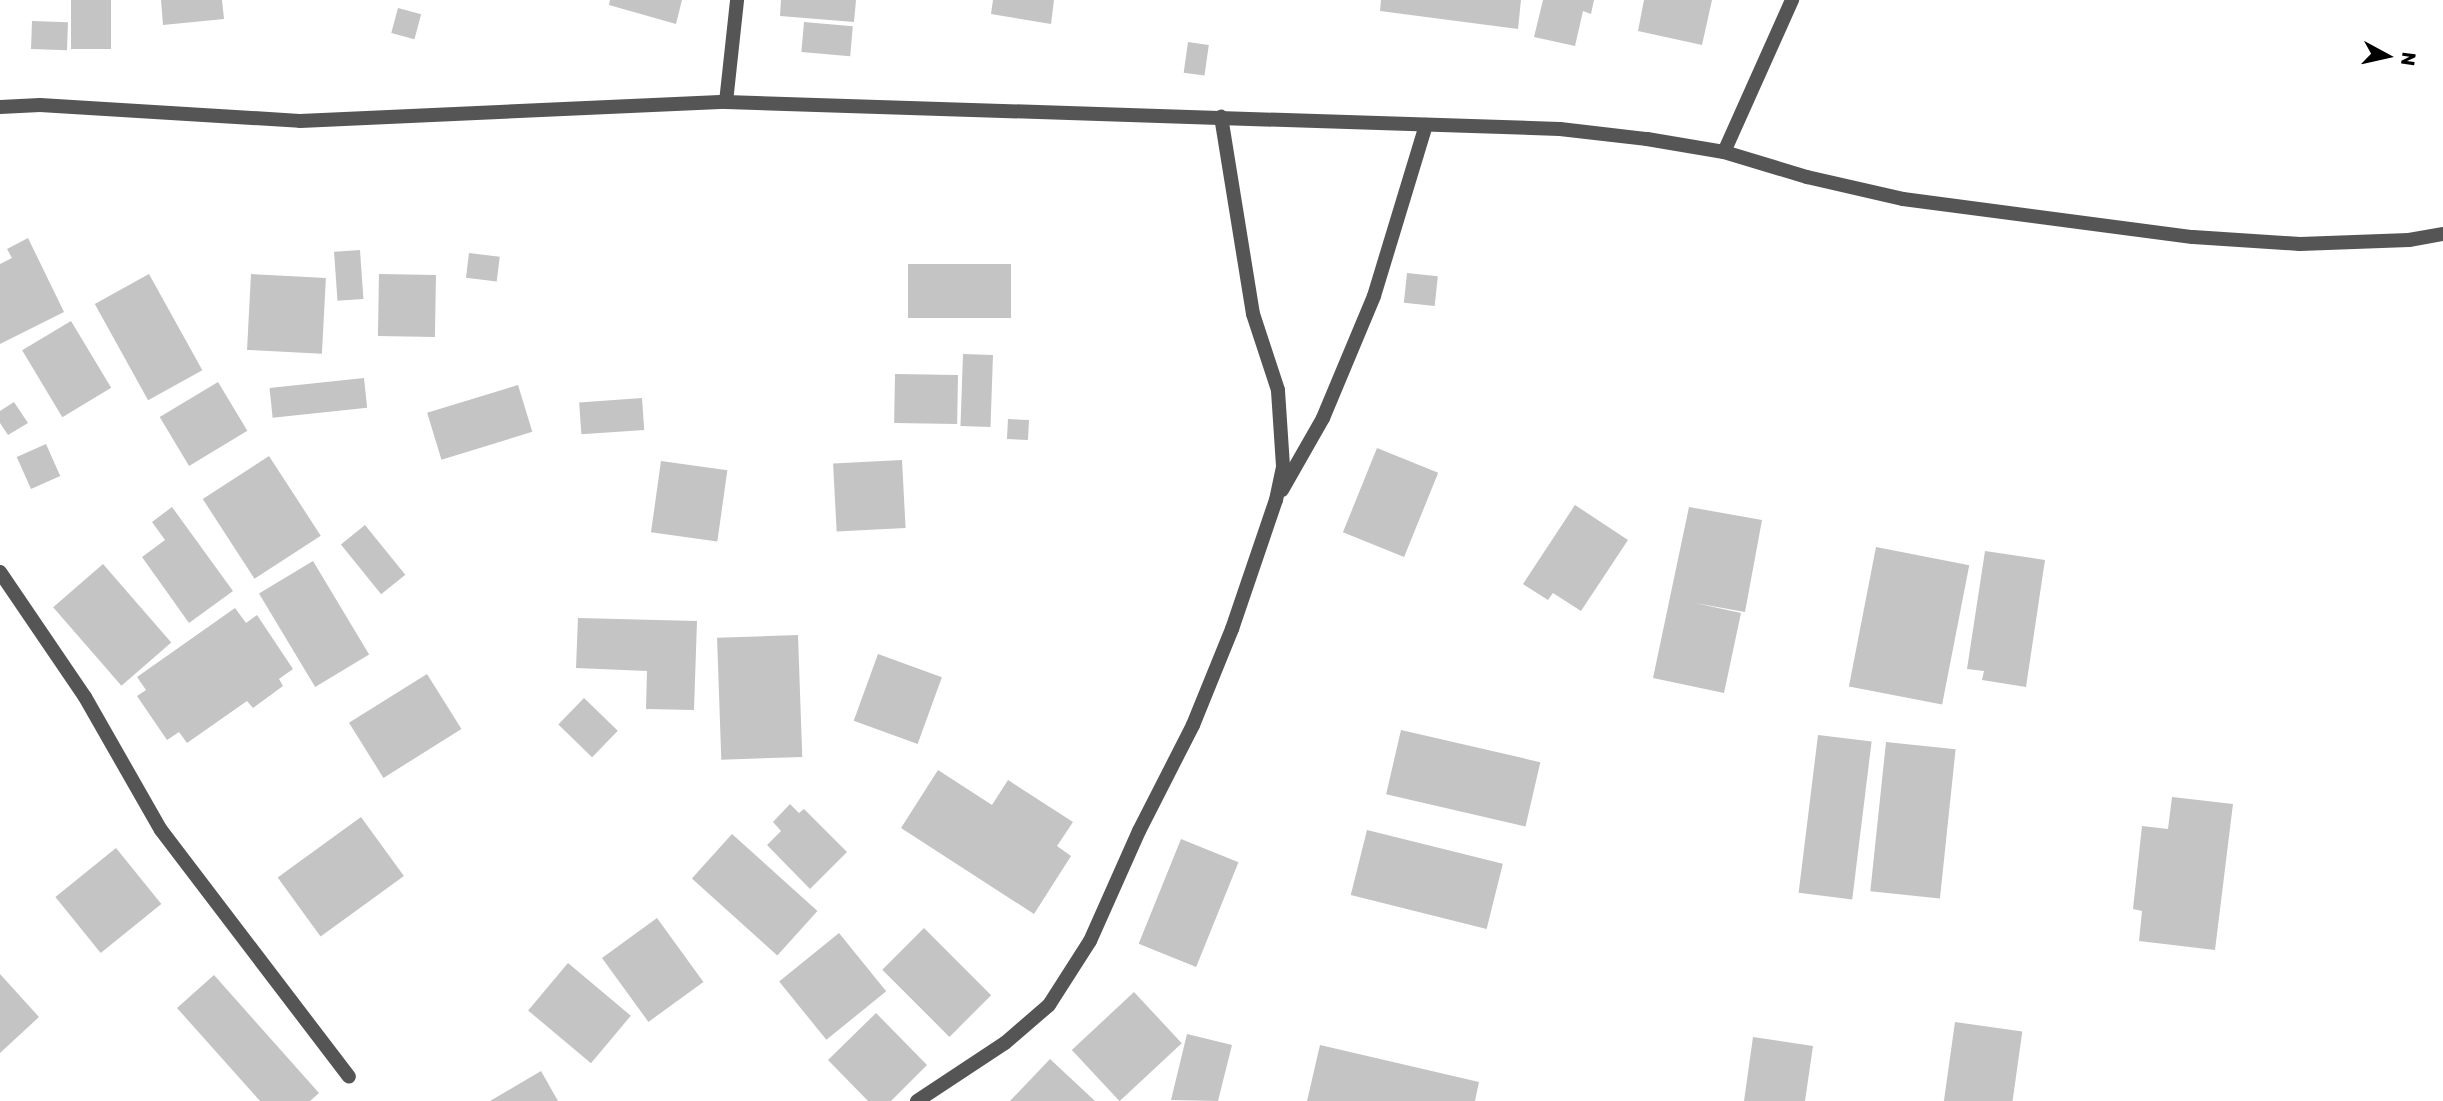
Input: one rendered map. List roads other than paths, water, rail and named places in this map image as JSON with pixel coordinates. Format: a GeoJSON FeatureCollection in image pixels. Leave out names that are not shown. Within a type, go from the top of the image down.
{"type":"FeatureCollection","features":[{"type":"Feature","properties":{"kind":"street"},"geometry":{"type":"LineString","coordinates":[[726,102],[737,0]]}},
{"type":"Feature","properties":{"kind":"street"},"geometry":{"type":"LineString","coordinates":[[1724,152],[1792,0]]}},
{"type":"Feature","properties":{"kind":"street"},"geometry":{"type":"LineString","coordinates":[[0,107],[40,105],[300,121],[726,102],[1560,129],[1647,139],[1724,152],[1807,177],[1903,199],[2193,237],[2300,244],[2409,240],[2443,234]]}},
{"type":"Feature","properties":{"kind":"street"},"geometry":{"type":"LineString","coordinates":[[917,1101],[1005,1043],[1049,1004],[1090,941],[1139,831],[1193,725],[1232,629],[1276,500],[1283,466],[1278,390],[1253,314],[1221,117]]}},
{"type":"Feature","properties":{"kind":"street"},"geometry":{"type":"LineString","coordinates":[[1276,500],[1324,418],[1374,296],[1426,125]]}},
{"type":"Feature","properties":{"kind":"street"},"geometry":{"type":"LineString","coordinates":[[0,572],[85,697],[162,830],[349,1077]]}}]}
